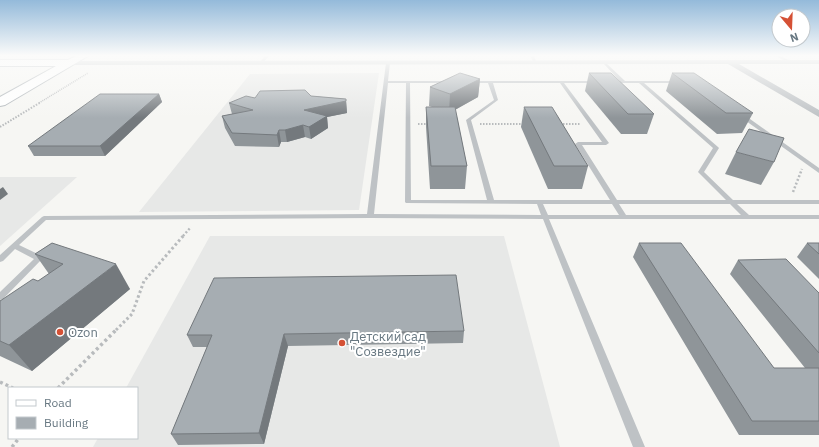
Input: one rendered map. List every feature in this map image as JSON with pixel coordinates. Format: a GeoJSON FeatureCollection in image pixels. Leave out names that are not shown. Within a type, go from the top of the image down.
{"type":"FeatureCollection","features":[{"type":"Feature","properties":{"kind":"main road"},"geometry":{"type":"LineString","coordinates":[[0,102],[46,77]]}},
{"type":"Feature","properties":{"kind":"street"},"geometry":{"type":"LineString","coordinates":[[754,77],[819,114]]}},
{"type":"Feature","properties":{"kind":"lane"},"geometry":{"type":"LineString","coordinates":[[370,216],[387,77]]}},
{"type":"Feature","properties":{"kind":"lane"},"geometry":{"type":"LineString","coordinates":[[619,77],[624,82]]}},
{"type":"Feature","properties":{"kind":"lane"},"geometry":{"type":"LineString","coordinates":[[386,82],[452,82]]}},
{"type":"Feature","properties":{"kind":"lane"},"geometry":{"type":"LineString","coordinates":[[408,82],[408,202],[819,202]]}},
{"type":"Feature","properties":{"kind":"lane"},"geometry":{"type":"LineString","coordinates":[[467,82],[600,82]]}},
{"type":"Feature","properties":{"kind":"lane"},"geometry":{"type":"LineString","coordinates":[[490,82],[496,100],[468,120],[491,202]]}},
{"type":"Feature","properties":{"kind":"lane"},"geometry":{"type":"LineString","coordinates":[[561,82],[606,143],[578,144],[624,217]]}},
{"type":"Feature","properties":{"kind":"lane"},"geometry":{"type":"LineString","coordinates":[[608,82],[686,82]]}},
{"type":"Feature","properties":{"kind":"lane"},"geometry":{"type":"LineString","coordinates":[[640,82],[716,148],[701,172],[747,217]]}},
{"type":"Feature","properties":{"kind":"lane"},"geometry":{"type":"LineString","coordinates":[[734,110],[819,171]]}},
{"type":"Feature","properties":{"kind":"lane"},"geometry":{"type":"LineString","coordinates":[[539,202],[639,447]]}},
{"type":"Feature","properties":{"kind":"lane"},"geometry":{"type":"LineString","coordinates":[[0,260],[44,218],[370,216],[819,217]]}},
{"type":"Feature","properties":{"kind":"lane"},"geometry":{"type":"LineString","coordinates":[[0,297],[39,258],[14,246]]}},
{"type":"Feature","properties":{"kind":"path"},"geometry":{"type":"LineString","coordinates":[[0,127],[83,77]]}},
{"type":"Feature","properties":{"kind":"path"},"geometry":{"type":"LineString","coordinates":[[408,124],[431,124]]}},
{"type":"Feature","properties":{"kind":"path"},"geometry":{"type":"LineString","coordinates":[[469,124],[530,124]]}},
{"type":"Feature","properties":{"kind":"path"},"geometry":{"type":"LineString","coordinates":[[553,124],[592,124]]}},
{"type":"Feature","properties":{"kind":"path"},"geometry":{"type":"LineString","coordinates":[[59,387],[132,314],[144,281],[198,218]]}},
{"type":"Feature","properties":{"kind":"path"},"geometry":{"type":"LineString","coordinates":[[0,382],[11,387]]}},
{"type":"Feature","properties":{"kind":"shaded area"},"geometry":{"type":"Polygon","coordinates":[[[248,77],[378,77],[359,210],[139,212],[248,77]]]}},
{"type":"Feature","properties":{"kind":"shaded area"},"geometry":{"type":"Polygon","coordinates":[[[0,177],[77,177],[0,246],[0,177]]]}},
{"type":"Feature","properties":{"kind":"shaded area","name":"Детский сад \"Созвездие\""},"geometry":{"type":"Polygon","coordinates":[[[210,236],[504,236],[560,447],[93,447],[97,439],[138,439],[138,387],[127,387],[210,236]]]}},
{"type":"Feature","properties":{"kind":"building"},"geometry":{"type":"Polygon","coordinates":[[[452,77],[473,77],[480,79],[450,94],[430,87],[452,77]]]}},
{"type":"Feature","properties":{"kind":"building"},"geometry":{"type":"Polygon","coordinates":[[[593,77],[615,77],[654,114],[628,114],[593,77]]]}},
{"type":"Feature","properties":{"kind":"building"},"geometry":{"type":"Polygon","coordinates":[[[677,77],[700,77],[753,113],[726,113],[677,77]]]}},
{"type":"Feature","properties":{"kind":"building"},"geometry":{"type":"Polygon","coordinates":[[[305,90],[311,96],[346,99],[346,101],[304,110],[327,116],[309,127],[303,125],[285,130],[279,130],[277,135],[232,133],[222,116],[253,110],[229,103],[246,96],[255,98],[260,91],[305,90]]]}},
{"type":"Feature","properties":{"kind":"building"},"geometry":{"type":"Polygon","coordinates":[[[100,94],[159,94],[100,146],[28,146],[100,94]]]}},
{"type":"Feature","properties":{"kind":"building"},"geometry":{"type":"Polygon","coordinates":[[[426,107],[455,107],[467,166],[431,166],[426,107]]]}},
{"type":"Feature","properties":{"kind":"building"},"geometry":{"type":"Polygon","coordinates":[[[524,107],[552,107],[588,166],[554,166],[524,107]]]}},
{"type":"Feature","properties":{"kind":"building"},"geometry":{"type":"Polygon","coordinates":[[[749,129],[784,138],[774,162],[736,152],[749,129]]]}},
{"type":"Feature","properties":{"kind":"building"},"geometry":{"type":"Polygon","coordinates":[[[52,243],[116,264],[9,345],[0,341],[0,301],[33,279],[38,281],[63,264],[35,254],[52,243]]]}},
{"type":"Feature","properties":{"kind":"building"},"geometry":{"type":"Polygon","coordinates":[[[639,243],[681,243],[774,368],[819,368],[819,421],[752,421],[639,243]]]}},
{"type":"Feature","properties":{"kind":"building"},"geometry":{"type":"Polygon","coordinates":[[[807,243],[819,243],[819,254],[807,243]]]}},
{"type":"Feature","properties":{"kind":"building"},"geometry":{"type":"Polygon","coordinates":[[[786,259],[819,293],[819,353],[738,260],[786,259]]]}},
{"type":"Feature","properties":{"kind":"building"},"geometry":{"type":"Polygon","coordinates":[[[456,275],[464,331],[284,334],[259,433],[171,434],[212,335],[187,335],[214,278],[456,275]]]}},
{"type":"Feature","properties":{"kind":"place","name":"Ozon"},"geometry":{"type":"Point","coordinates":[60,332]}},
{"type":"Feature","properties":{"kind":"place","name":"Детский сад \"Созвездие\""},"geometry":{"type":"Point","coordinates":[342,343]}}]}
